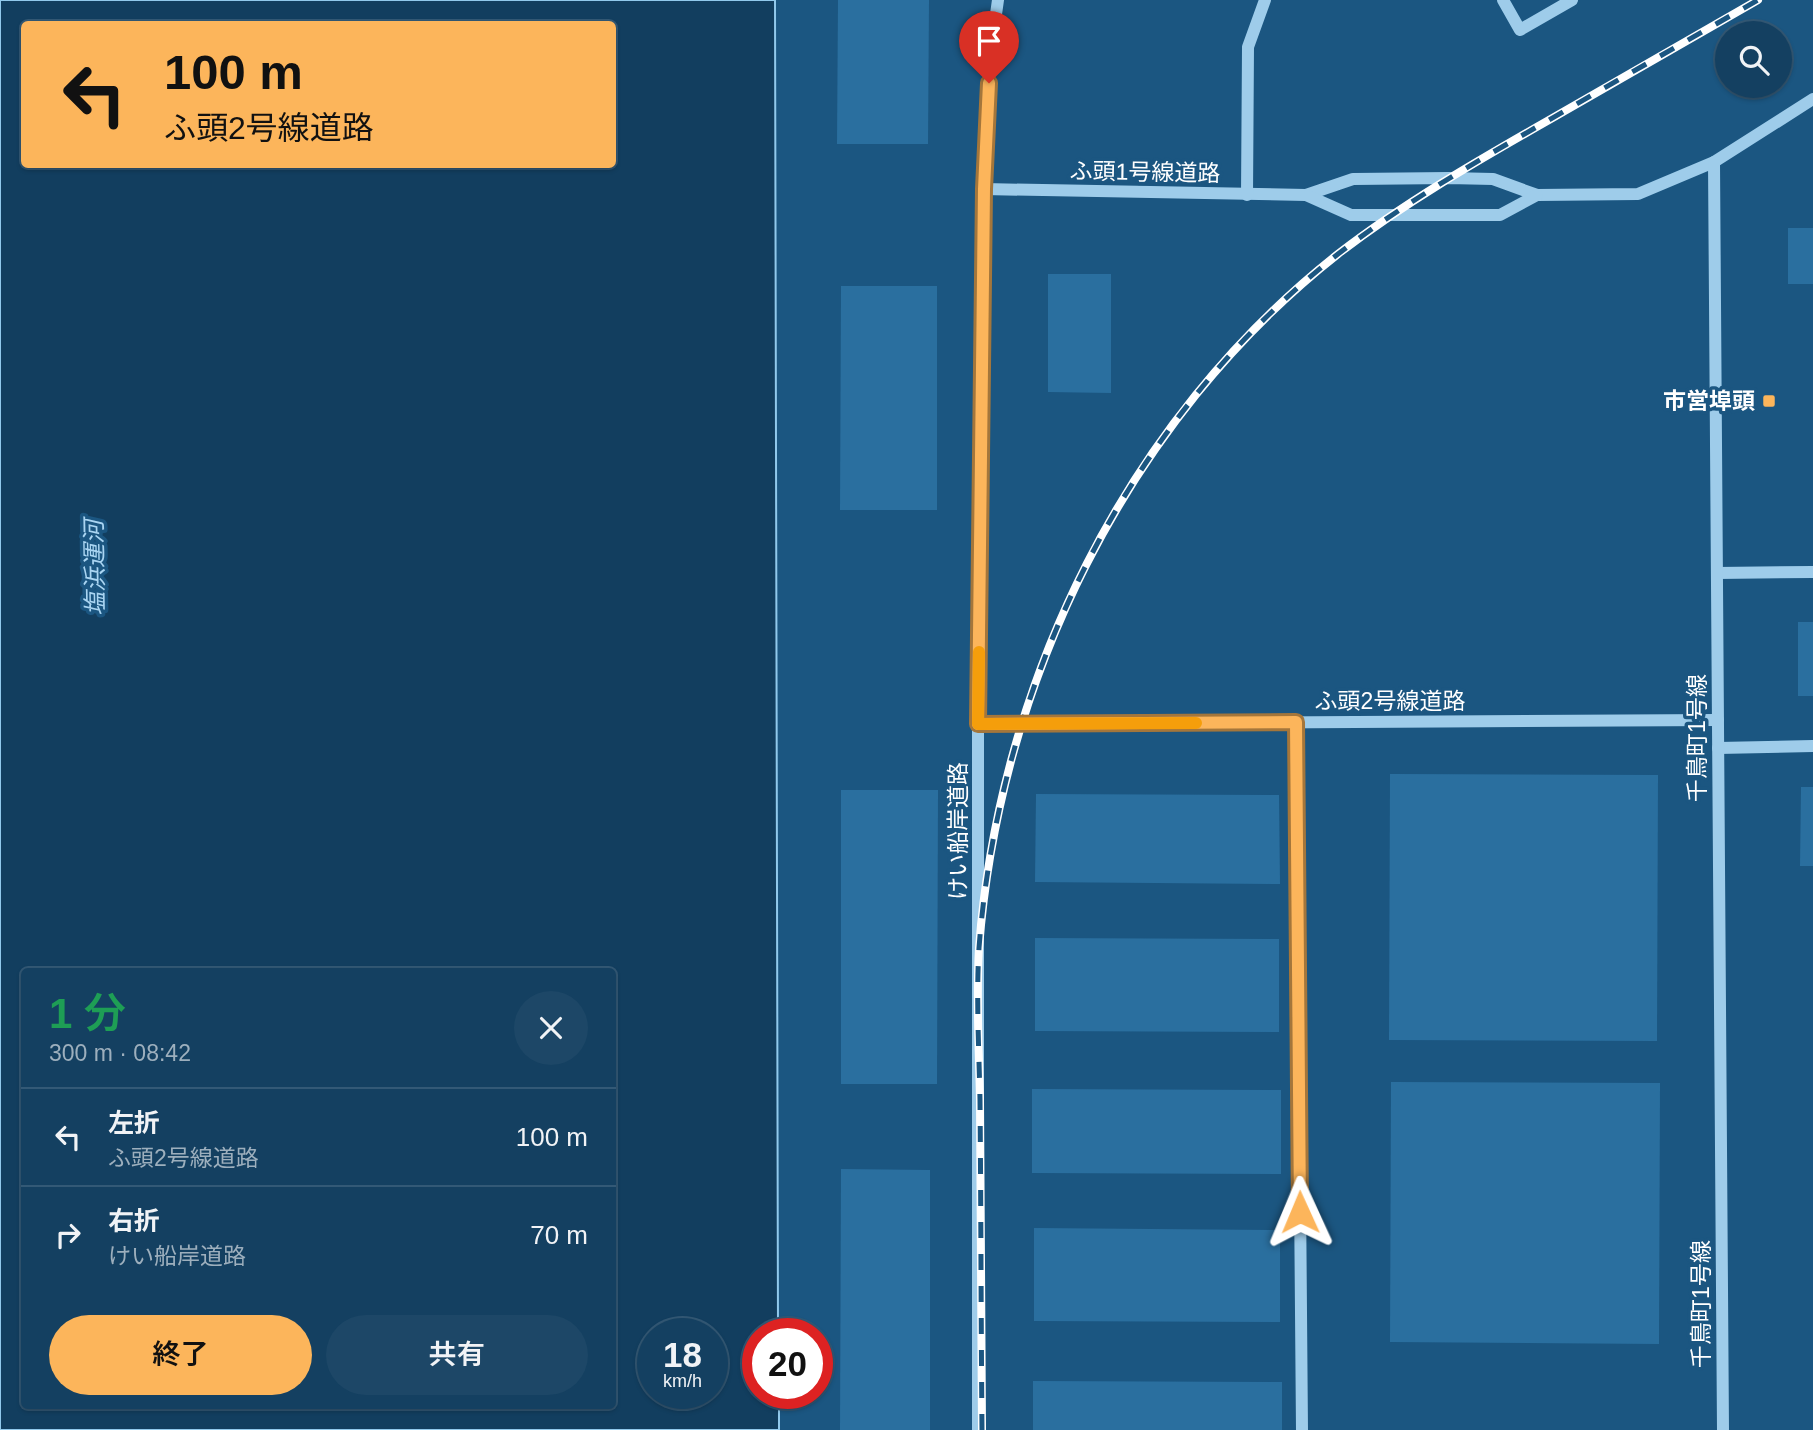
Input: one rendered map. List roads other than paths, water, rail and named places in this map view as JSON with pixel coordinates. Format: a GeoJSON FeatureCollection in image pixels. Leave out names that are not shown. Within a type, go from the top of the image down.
{"type":"FeatureCollection","features":[{"type":"Feature","properties":{"kind":"street","name":"けい船岸道路"},"geometry":{"type":"LineString","coordinates":[[978,1430],[978,724],[984,189],[990,57],[998,0]]}},
{"type":"Feature","properties":{"kind":"street"},"geometry":{"type":"LineString","coordinates":[[1247,195],[1248,47],[1265,0]]}},
{"type":"Feature","properties":{"kind":"street"},"geometry":{"type":"LineString","coordinates":[[1503,0],[1520,30],[1572,0]]}},
{"type":"Feature","properties":{"kind":"street"},"geometry":{"type":"LineString","coordinates":[[1714,162],[1813,99]]}},
{"type":"Feature","properties":{"kind":"street","name":"ふ頭1号線道路"},"geometry":{"type":"LineString","coordinates":[[984,189],[1306,195],[1353,179],[1449,178],[1493,179],[1537,195],[1639,194],[1714,162]]}},
{"type":"Feature","properties":{"kind":"street","name":"千鳥町1号線"},"geometry":{"type":"LineString","coordinates":[[1714,162],[1723,1430]]}},
{"type":"Feature","properties":{"kind":"street","name":"ふ頭1号線道路"},"geometry":{"type":"LineString","coordinates":[[1306,195],[1351,215],[1500,215],[1537,195]]}},
{"type":"Feature","properties":{"kind":"street"},"geometry":{"type":"LineString","coordinates":[[1717,573],[1813,572]]}},
{"type":"Feature","properties":{"kind":"street","name":"ふ頭2号線道路"},"geometry":{"type":"LineString","coordinates":[[978,724],[1718,720]]}},
{"type":"Feature","properties":{"kind":"street"},"geometry":{"type":"LineString","coordinates":[[1296,722],[1302,1430]]}},
{"type":"Feature","properties":{"kind":"street"},"geometry":{"type":"LineString","coordinates":[[1718,748],[1813,746]]}},
{"type":"Feature","properties":{"kind":"water","name":"塩浜運河"},"geometry":{"type":"Polygon","coordinates":[[[0,0],[775,0],[778,1318],[742,1318],[742,1409],[779,1409],[779,1430],[0,1430],[0,0]]]}},
{"type":"Feature","properties":{"kind":"railway"},"geometry":{"type":"LineString","coordinates":[[982,1430],[979,948],[992,849],[1014,751],[1046,655],[1087,564],[1137,476],[1196,395],[1263,321],[1338,254],[1389,217],[1468,167],[1758,0]]}},
{"type":"Feature","properties":{"kind":"place","name":"市営埠頭"},"geometry":{"type":"Point","coordinates":[1769,401]}}]}
